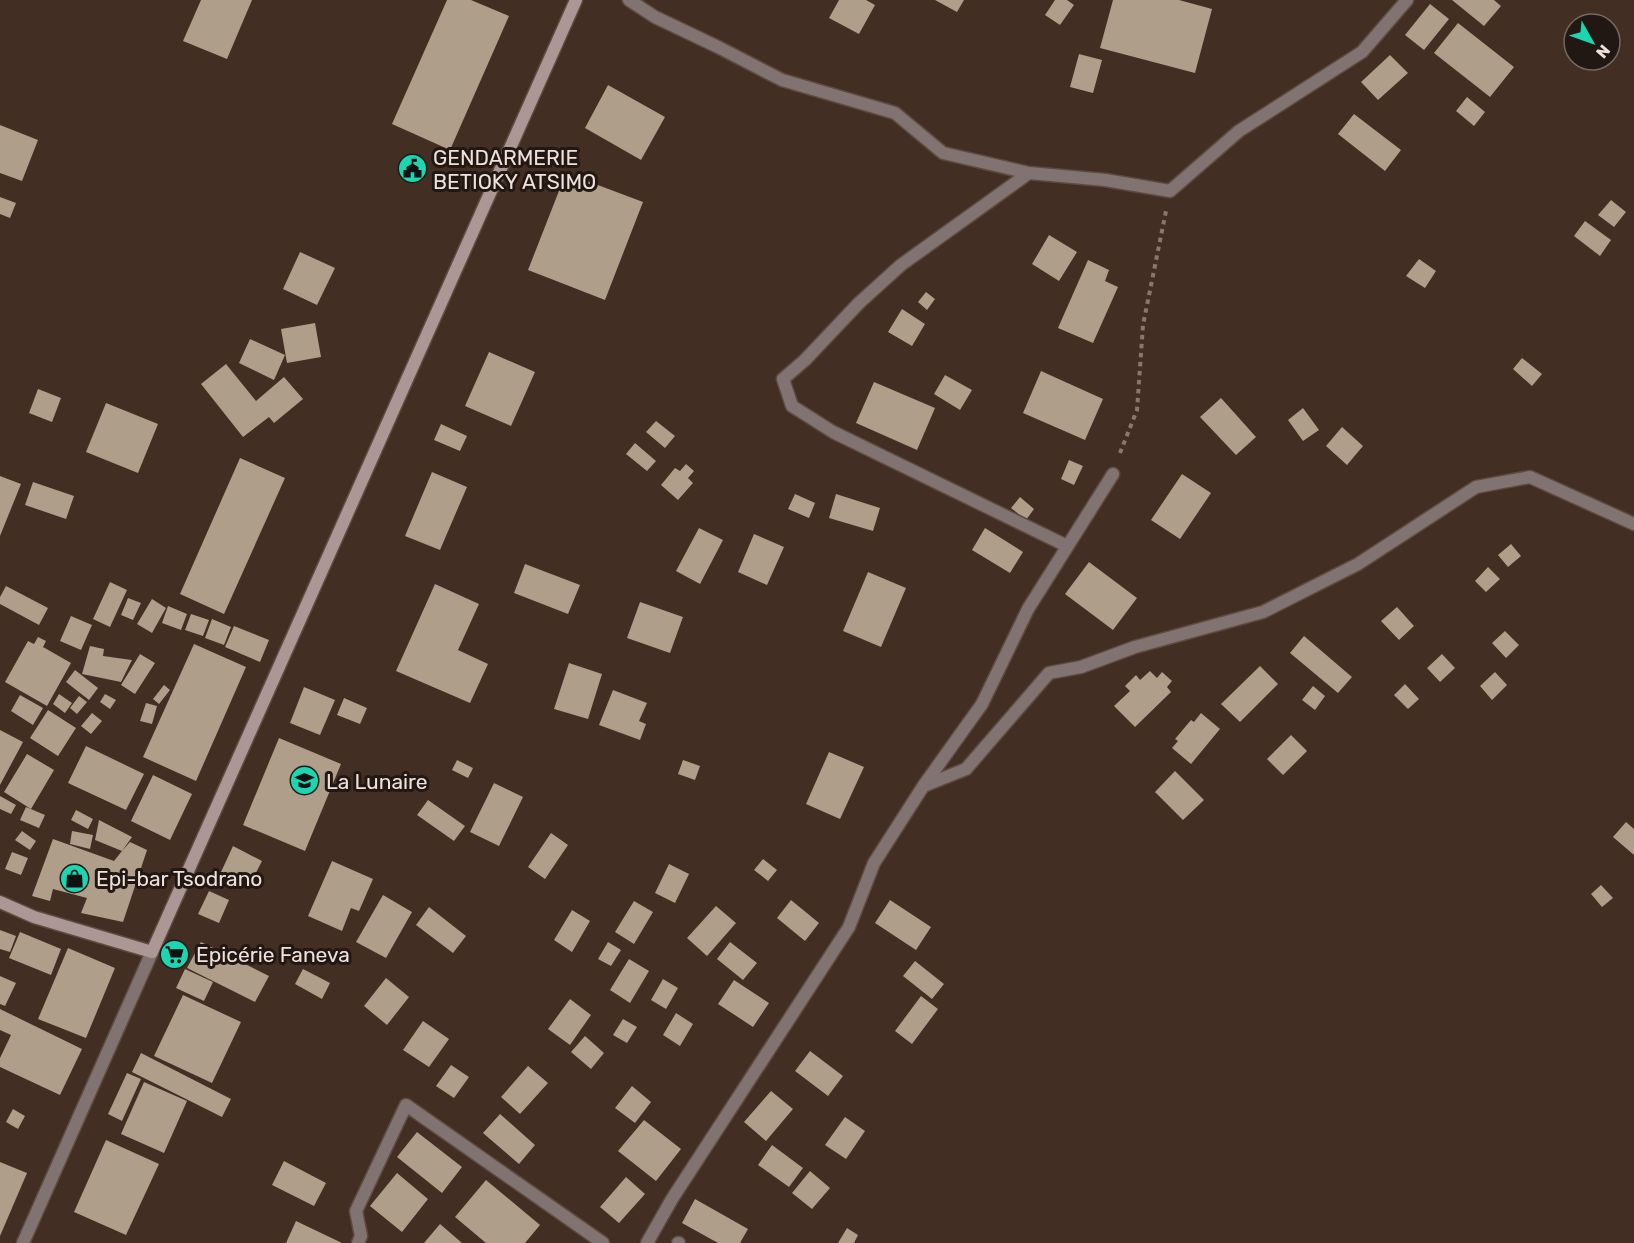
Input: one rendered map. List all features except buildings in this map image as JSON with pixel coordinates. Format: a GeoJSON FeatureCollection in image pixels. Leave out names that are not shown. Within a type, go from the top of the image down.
{"type":"FeatureCollection","features":[{"type":"Feature","properties":{"kind":"main road"},"geometry":{"type":"LineString","coordinates":[[0,902],[34,917],[152,952],[576,0]]}},
{"type":"Feature","properties":{"kind":"street"},"geometry":{"type":"LineString","coordinates":[[629,0],[655,16],[782,80],[895,113],[943,153],[1029,173],[1105,180],[1170,191],[1239,131],[1362,52],[1407,0]]}},
{"type":"Feature","properties":{"kind":"street"},"geometry":{"type":"LineString","coordinates":[[1029,173],[902,265],[859,303],[805,360],[783,379],[792,406],[834,432],[1067,546]]}},
{"type":"Feature","properties":{"kind":"street"},"geometry":{"type":"LineString","coordinates":[[647,1243],[672,1199],[849,927],[874,863],[924,785],[982,704],[1028,609],[1113,474]]}},
{"type":"Feature","properties":{"kind":"street"},"geometry":{"type":"LineString","coordinates":[[924,785],[966,769],[1049,673],[1081,667],[1135,647],[1263,612],[1358,564],[1476,487],[1530,477],[1634,524]]}},
{"type":"Feature","properties":{"kind":"street"},"geometry":{"type":"LineString","coordinates":[[23,1243],[152,952]]}},
{"type":"Feature","properties":{"kind":"street"},"geometry":{"type":"LineString","coordinates":[[358,1243],[361,1236],[356,1211],[406,1105],[603,1243]]}},
{"type":"Feature","properties":{"kind":"path"},"geometry":{"type":"LineString","coordinates":[[1113,474],[1137,410],[1143,325],[1170,191]]}},
{"type":"Feature","properties":{"kind":"place","name":"GENDARMERIE BETIOKY ATSIMO"},"geometry":{"type":"Point","coordinates":[412,169]}},
{"type":"Feature","properties":{"kind":"place","name":"La Lunaire"},"geometry":{"type":"Point","coordinates":[305,781]}},
{"type":"Feature","properties":{"kind":"place","name":"Epi-bar Tsodrano"},"geometry":{"type":"Point","coordinates":[75,878]}},
{"type":"Feature","properties":{"kind":"place","name":"Epicérie Faneva"},"geometry":{"type":"Point","coordinates":[175,954]}}]}
